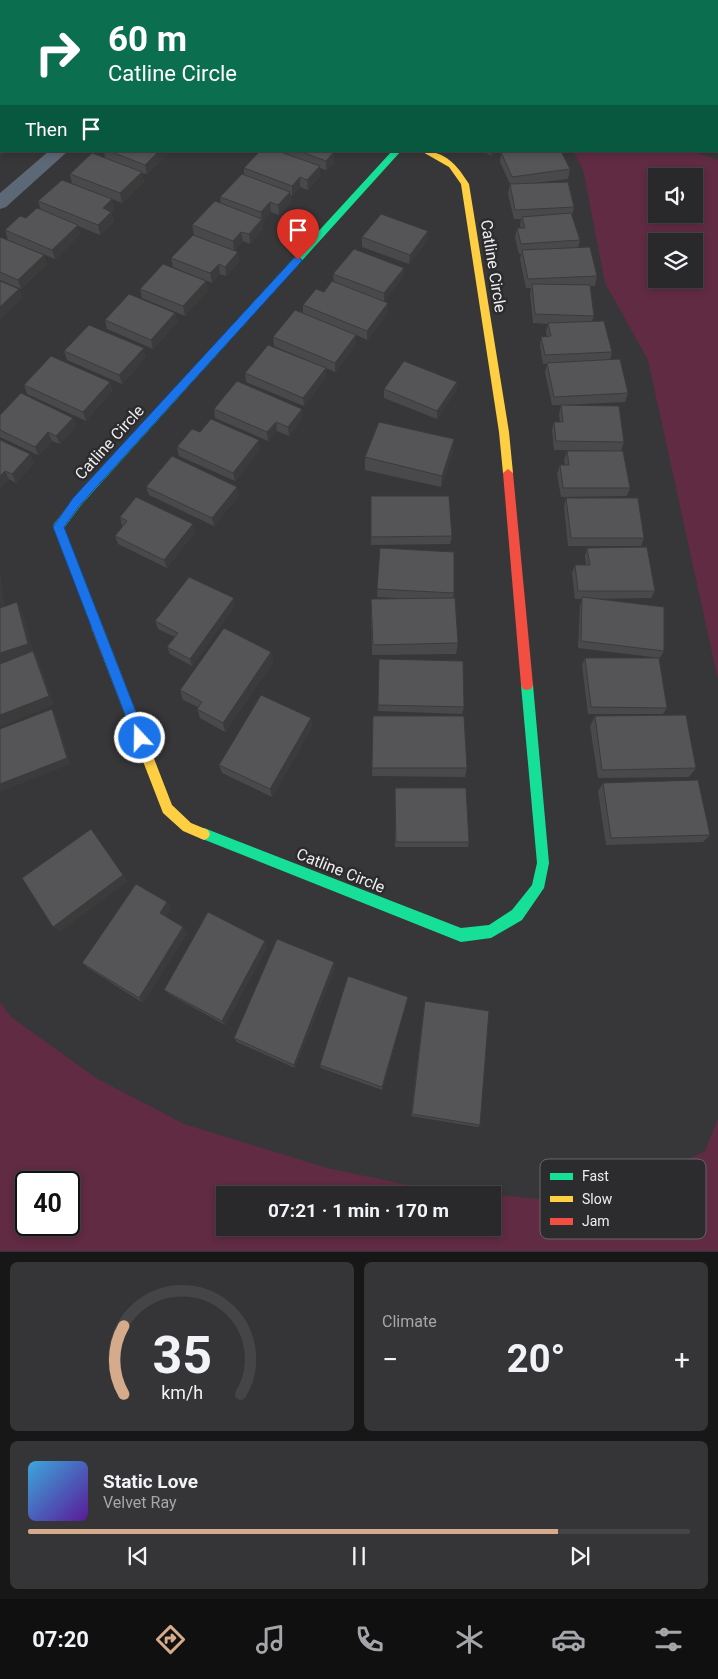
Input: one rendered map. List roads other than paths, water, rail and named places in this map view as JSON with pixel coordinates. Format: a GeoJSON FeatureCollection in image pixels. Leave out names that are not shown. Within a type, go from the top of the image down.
{"type":"FeatureCollection","features":[{"type":"Feature","properties":{"kind":"street"},"geometry":{"type":"LineString","coordinates":[[0,203],[59,152]]}},
{"type":"Feature","properties":{"kind":"street","name":"Catline Circle"},"geometry":{"type":"LineString","coordinates":[[396,152],[77,502],[58,527],[167,809],[188,827],[462,935],[491,930],[517,915],[538,888],[543,863],[504,432],[465,184],[452,165],[426,152]]}}]}
